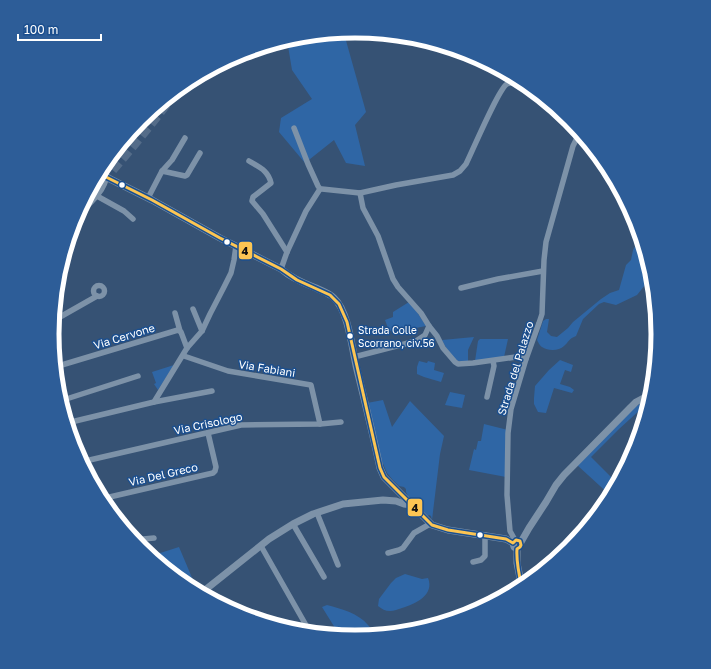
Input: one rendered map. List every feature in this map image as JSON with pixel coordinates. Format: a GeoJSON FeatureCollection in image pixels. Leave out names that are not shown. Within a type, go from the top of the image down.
{"type":"FeatureCollection","features":[{"type":"Feature","properties":{"kind":"street"},"geometry":{"type":"LineString","coordinates":[[320,188],[360,193],[453,175],[460,172],[466,164],[503,88],[507,84],[512,83]]}},
{"type":"Feature","properties":{"kind":"street"},"geometry":{"type":"LineString","coordinates":[[294,128],[308,164],[320,188]]}},
{"type":"Feature","properties":{"kind":"street"},"geometry":{"type":"LineString","coordinates":[[148,198],[162,171],[172,160],[184,138]]}},
{"type":"Feature","properties":{"kind":"street","name":"Strada del Palazzo"},"geometry":{"type":"LineString","coordinates":[[517,543],[510,531],[507,495],[508,433],[511,409],[526,359],[542,314],[543,271],[546,242],[573,146],[577,138]]}},
{"type":"Feature","properties":{"kind":"street"},"geometry":{"type":"LineString","coordinates":[[162,171],[185,176],[200,153]]}},
{"type":"Feature","properties":{"kind":"street"},"geometry":{"type":"LineString","coordinates":[[248,161],[264,169],[270,177],[271,183],[253,197],[252,201],[263,214],[287,252]]}},
{"type":"Feature","properties":{"kind":"street"},"geometry":{"type":"LineString","coordinates":[[90,203],[100,192],[106,177],[281,269],[287,275],[296,280],[330,294],[341,307],[347,324],[382,474],[384,477],[430,524],[448,530],[485,535],[506,539],[517,543]]}},
{"type":"Feature","properties":{"kind":"street"},"geometry":{"type":"LineString","coordinates":[[281,269],[306,210],[320,188]]}},
{"type":"Feature","properties":{"kind":"street"},"geometry":{"type":"LineString","coordinates":[[360,193],[363,208],[378,236],[393,278],[398,287],[421,313],[437,336],[443,348],[456,363],[473,363],[516,357],[526,359]]}},
{"type":"Feature","properties":{"kind":"street"},"geometry":{"type":"LineString","coordinates":[[97,196],[124,211],[133,219]]}},
{"type":"Feature","properties":{"kind":"street"},"geometry":{"type":"LineString","coordinates":[[154,402],[184,356],[187,348],[202,331],[230,272],[236,246]]}},
{"type":"Feature","properties":{"kind":"street"},"geometry":{"type":"LineString","coordinates":[[461,288],[498,279],[543,271]]}},
{"type":"Feature","properties":{"kind":"street"},"geometry":{"type":"LineString","coordinates":[[60,317],[97,296]]}},
{"type":"Feature","properties":{"kind":"street"},"geometry":{"type":"LineString","coordinates":[[193,309],[202,331]]}},
{"type":"Feature","properties":{"kind":"street"},"geometry":{"type":"LineString","coordinates":[[175,314],[187,348]]}},
{"type":"Feature","properties":{"kind":"street"},"geometry":{"type":"LineString","coordinates":[[354,357],[420,340],[425,335],[429,326]]}},
{"type":"Feature","properties":{"kind":"street","name":"Via Cervone"},"geometry":{"type":"LineString","coordinates":[[61,365],[178,330],[180,331]]}},
{"type":"Feature","properties":{"kind":"street","name":"Via Fabiani"},"geometry":{"type":"LineString","coordinates":[[184,356],[228,372],[311,385],[320,424]]}},
{"type":"Feature","properties":{"kind":"street"},"geometry":{"type":"LineString","coordinates":[[488,397],[494,366],[493,360]]}},
{"type":"Feature","properties":{"kind":"street"},"geometry":{"type":"LineString","coordinates":[[66,399],[138,376]]}},
{"type":"Feature","properties":{"kind":"street"},"geometry":{"type":"LineString","coordinates":[[72,422],[154,402],[212,391]]}},
{"type":"Feature","properties":{"kind":"street"},"geometry":{"type":"LineString","coordinates":[[520,581],[516,561],[517,543],[524,535],[556,485],[570,468],[636,402],[645,397]]}},
{"type":"Feature","properties":{"kind":"street","name":"Via Crisologo"},"geometry":{"type":"LineString","coordinates":[[88,461],[241,425],[320,424],[341,422]]}},
{"type":"Feature","properties":{"kind":"street","name":"Via Del Greco"},"geometry":{"type":"LineString","coordinates":[[108,497],[215,471],[216,467],[208,433]]}},
{"type":"Feature","properties":{"kind":"street"},"geometry":{"type":"LineString","coordinates":[[205,590],[270,539],[293,524],[317,513],[344,504],[388,500],[412,505]]}},
{"type":"Feature","properties":{"kind":"street"},"geometry":{"type":"LineString","coordinates":[[317,513],[338,565]]}},
{"type":"Feature","properties":{"kind":"street"},"geometry":{"type":"LineString","coordinates":[[293,524],[324,577]]}},
{"type":"Feature","properties":{"kind":"street"},"geometry":{"type":"LineString","coordinates":[[388,553],[403,548],[414,533],[430,524]]}},
{"type":"Feature","properties":{"kind":"street"},"geometry":{"type":"LineString","coordinates":[[473,562],[482,560],[485,556],[485,535]]}},
{"type":"Feature","properties":{"kind":"street"},"geometry":{"type":"LineString","coordinates":[[142,539],[154,538]]}},
{"type":"Feature","properties":{"kind":"street"},"geometry":{"type":"LineString","coordinates":[[261,546],[307,626]]}},
{"type":"Feature","properties":{"kind":"shaded area"},"geometry":{"type":"Polygon","coordinates":[[[345,39],[366,112],[355,125],[365,166],[346,163],[334,140],[305,163],[279,132],[281,118],[312,99],[292,70],[288,46],[317,41],[345,39]]]}},
{"type":"Feature","properties":{"kind":"shaded area"},"geometry":{"type":"Polygon","coordinates":[[[637,243],[646,275],[645,285],[637,295],[616,305],[604,302],[599,304],[583,319],[576,336],[570,339],[562,348],[550,350],[541,346],[537,340],[543,321],[549,319],[547,332],[551,336],[557,337],[601,299],[610,293],[619,290],[626,265],[631,260],[633,250],[637,243]]]}},
{"type":"Feature","properties":{"kind":"shaded area"},"geometry":{"type":"Polygon","coordinates":[[[409,302],[426,326],[389,331],[385,320],[393,317],[393,312],[409,302]]]}},
{"type":"Feature","properties":{"kind":"shaded area"},"geometry":{"type":"Polygon","coordinates":[[[474,337],[468,350],[468,361],[459,361],[455,359],[448,352],[442,340],[474,337]]]}},
{"type":"Feature","properties":{"kind":"shaded area"},"geometry":{"type":"Polygon","coordinates":[[[480,339],[508,339],[504,357],[475,361],[478,341],[480,339]]]}},
{"type":"Feature","properties":{"kind":"shaded area"},"geometry":{"type":"Polygon","coordinates":[[[560,360],[573,365],[571,372],[565,370],[560,384],[574,390],[572,393],[554,388],[546,413],[538,412],[534,404],[535,386],[560,360]]]}},
{"type":"Feature","properties":{"kind":"shaded area"},"geometry":{"type":"Polygon","coordinates":[[[419,361],[435,363],[434,370],[444,373],[441,382],[417,374],[419,361]]]}},
{"type":"Feature","properties":{"kind":"shaded area"},"geometry":{"type":"Polygon","coordinates":[[[174,365],[158,390],[154,384],[156,383],[152,372],[174,365]]]}},
{"type":"Feature","properties":{"kind":"shaded area"},"geometry":{"type":"Polygon","coordinates":[[[450,392],[465,395],[462,408],[445,405],[450,392]]]}},
{"type":"Feature","properties":{"kind":"shaded area"},"geometry":{"type":"Polygon","coordinates":[[[383,400],[392,427],[410,401],[444,436],[440,454],[432,520],[431,516],[428,516],[408,496],[406,489],[399,486],[392,479],[387,473],[381,459],[367,403],[383,400]]]}},
{"type":"Feature","properties":{"kind":"shaded area"},"geometry":{"type":"Polygon","coordinates":[[[644,401],[643,408],[591,457],[614,480],[606,492],[577,465],[632,409],[644,401]]]}},
{"type":"Feature","properties":{"kind":"shaded area"},"geometry":{"type":"Polygon","coordinates":[[[484,424],[508,430],[506,477],[469,470],[474,449],[476,450],[478,441],[481,441],[484,424]]]}},
{"type":"Feature","properties":{"kind":"shaded area"},"geometry":{"type":"Polygon","coordinates":[[[179,547],[193,580],[191,581],[175,570],[157,554],[179,547]]]}},
{"type":"Feature","properties":{"kind":"shaded area"},"geometry":{"type":"Polygon","coordinates":[[[545,561],[546,562],[523,579],[522,575],[545,561]]]}},
{"type":"Feature","properties":{"kind":"shaded area"},"geometry":{"type":"Polygon","coordinates":[[[405,574],[422,579],[428,578],[429,589],[426,594],[413,604],[390,611],[382,609],[378,606],[379,599],[396,578],[405,574]]]}},
{"type":"Feature","properties":{"kind":"shaded area"},"geometry":{"type":"Polygon","coordinates":[[[327,605],[355,614],[372,630],[336,630],[322,607],[327,605]]]}},
{"type":"Feature","properties":{"kind":"tunnel"},"geometry":{"type":"LineString","coordinates":[[101,184],[158,114]]}},
{"type":"Feature","properties":{"kind":"transit line","name":"4"},"geometry":{"type":"LineString","coordinates":[[105,176],[281,269],[297,280],[330,295],[339,304],[347,322],[380,468],[384,477],[432,525],[448,530],[506,539],[513,543],[516,540],[520,541],[521,545],[517,549],[517,559],[521,581]]}},
{"type":"Feature","properties":{"kind":"place","name":"Strada Colle Scorrano, civ.56"},"geometry":{"type":"Point","coordinates":[350,336]}}]}
